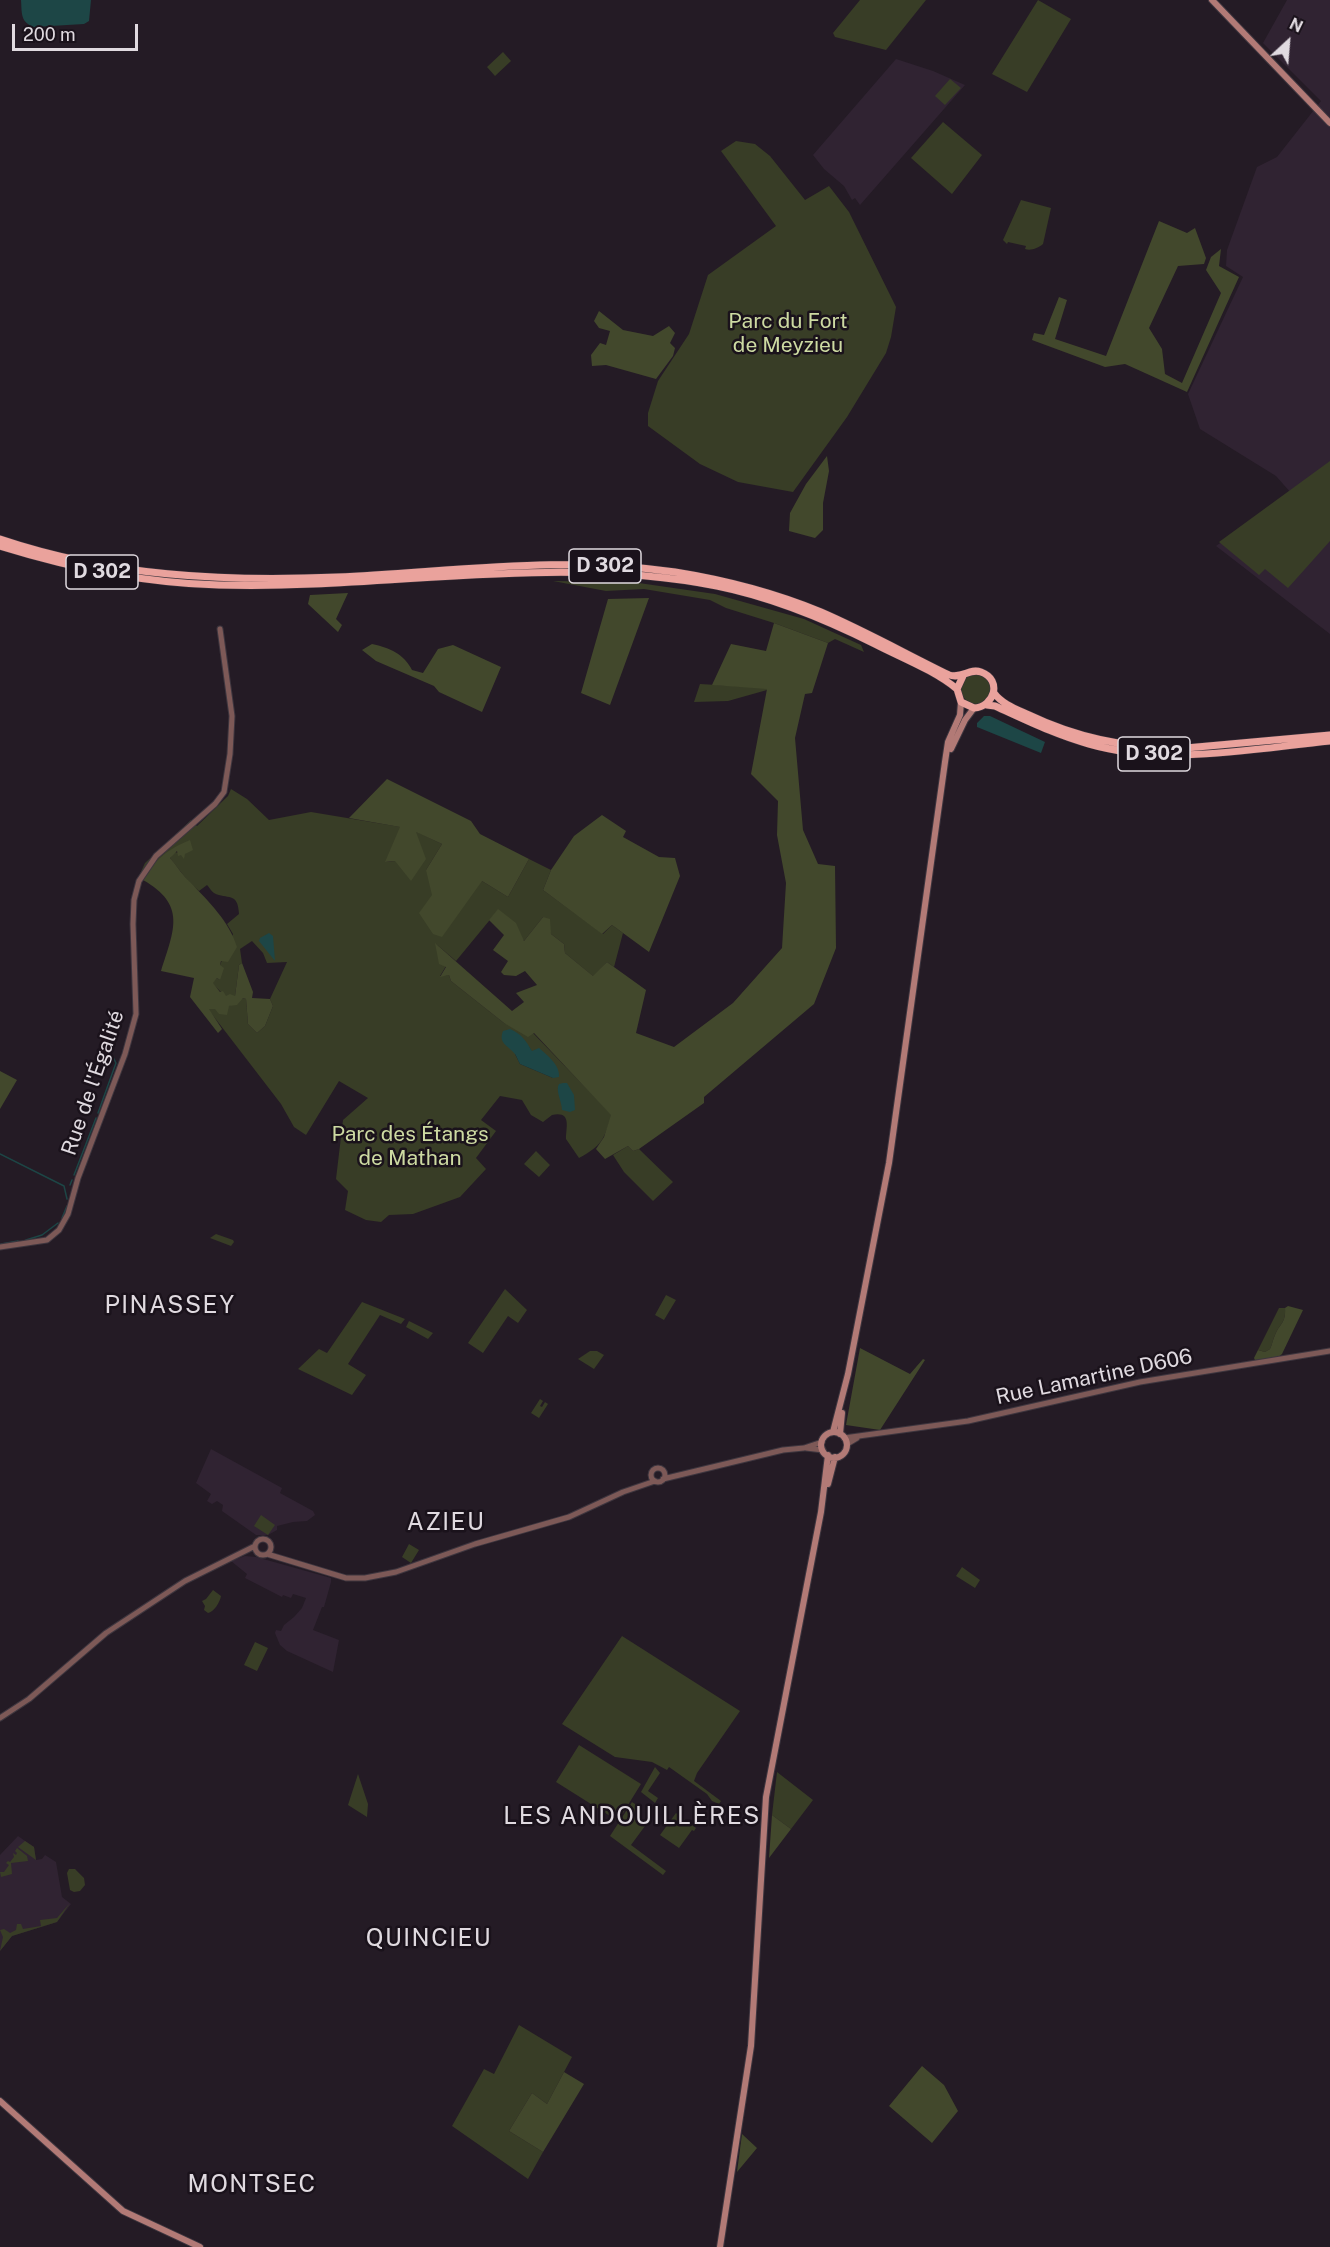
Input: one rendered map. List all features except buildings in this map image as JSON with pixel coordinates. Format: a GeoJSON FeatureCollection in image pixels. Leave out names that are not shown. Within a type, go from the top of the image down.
{"type":"FeatureCollection","features":[{"type":"Feature","properties":{"kind":"highway","name":"D 302"},"geometry":{"type":"LineString","coordinates":[[0,539],[62,557],[113,568],[208,581]]}},
{"type":"Feature","properties":{"kind":"highway","name":"D 302"},"geometry":{"type":"LineString","coordinates":[[0,546],[113,574],[227,582],[308,584],[567,572],[635,575],[693,582],[761,597],[811,615],[927,671],[957,689]]}},
{"type":"Feature","properties":{"kind":"highway","name":"D 302"},"geometry":{"type":"LineString","coordinates":[[227,582],[542,566],[616,567],[674,572],[730,583],[804,606],[843,622],[949,675],[963,676]]}},
{"type":"Feature","properties":{"kind":"highway"},"geometry":{"type":"LineString","coordinates":[[970,672],[982,673],[991,680],[994,693],[987,705],[974,708],[961,702],[957,689],[963,676],[970,672]]}},
{"type":"Feature","properties":{"kind":"highway","name":"D 302"},"geometry":{"type":"LineString","coordinates":[[994,693],[1005,704],[1047,724],[1098,741],[1124,745],[1162,749],[1186,748],[1330,735]]}},
{"type":"Feature","properties":{"kind":"highway","name":"D 302"},"geometry":{"type":"LineString","coordinates":[[987,705],[995,706],[1062,736],[1130,752],[1206,753],[1330,741]]}},
{"type":"Feature","properties":{"kind":"main road"},"geometry":{"type":"LineString","coordinates":[[1214,0],[1330,117]]}},
{"type":"Feature","properties":{"kind":"main road"},"geometry":{"type":"LineString","coordinates":[[1214,0],[1330,123]]}},
{"type":"Feature","properties":{"kind":"main road"},"geometry":{"type":"LineString","coordinates":[[825,1453],[835,1457],[842,1454],[841,1437],[847,1378],[889,1163],[948,742],[960,715],[961,702]]}},
{"type":"Feature","properties":{"kind":"main road"},"geometry":{"type":"LineString","coordinates":[[943,782],[952,743],[974,708]]}},
{"type":"Feature","properties":{"kind":"main road"},"geometry":{"type":"LineString","coordinates":[[720,2247],[751,2046],[766,1797],[819,1521],[825,1453],[822,1442],[826,1435],[841,1437]]}},
{"type":"Feature","properties":{"kind":"main road"},"geometry":{"type":"LineString","coordinates":[[821,1508],[835,1457]]}},
{"type":"Feature","properties":{"kind":"main road"},"geometry":{"type":"LineString","coordinates":[[0,2101],[123,2211],[200,2247]]}},
{"type":"Feature","properties":{"kind":"street","name":"Rue de l'Égalité"},"geometry":{"type":"LineString","coordinates":[[0,1247],[47,1240],[54,1236],[64,1224],[72,1204],[78,1178],[125,1054],[136,1014],[133,924],[134,900],[139,881],[156,856],[215,804],[224,792],[230,754],[232,716],[220,629]]}},
{"type":"Feature","properties":{"kind":"street","name":"Rue Lamartine D606"},"geometry":{"type":"LineString","coordinates":[[841,1437],[902,1431],[968,1420],[1140,1382],[1330,1351]]}},
{"type":"Feature","properties":{"kind":"street"},"geometry":{"type":"LineString","coordinates":[[269,1551],[269,1541],[265,1539],[257,1541],[255,1548],[259,1554],[269,1551],[288,1562],[353,1580],[396,1572],[475,1544],[569,1517],[653,1479],[663,1479],[822,1442]]}},
{"type":"Feature","properties":{"kind":"street"},"geometry":{"type":"LineString","coordinates":[[804,1448],[825,1453]]}},
{"type":"Feature","properties":{"kind":"street"},"geometry":{"type":"LineString","coordinates":[[653,1479],[652,1471],[656,1468],[681,1475]]}},
{"type":"Feature","properties":{"kind":"street"},"geometry":{"type":"LineString","coordinates":[[663,1479],[664,1472]]}},
{"type":"Feature","properties":{"kind":"street"},"geometry":{"type":"LineString","coordinates":[[0,1718],[29,1699],[106,1633],[185,1581],[242,1552],[255,1548]]}},
{"type":"Feature","properties":{"kind":"shaded area"},"geometry":{"type":"Polygon","coordinates":[[[21,0],[91,0],[89,21],[84,24],[34,27],[24,20],[21,0]]]}},
{"type":"Feature","properties":{"kind":"shaded area"},"geometry":{"type":"Polygon","coordinates":[[[1287,0],[1330,0],[1330,634],[1216,546],[1291,493],[1276,476],[1200,429],[1188,394],[1243,277],[1226,266],[1227,250],[1257,167],[1277,157],[1321,101],[1263,43],[1287,0]]]}},
{"type":"Feature","properties":{"kind":"shaded area"},"geometry":{"type":"Polygon","coordinates":[[[896,59],[933,71],[965,85],[860,205],[855,198],[852,200],[844,186],[824,169],[813,155],[896,59]]]}},
{"type":"Feature","properties":{"kind":"shaded area"},"geometry":{"type":"Polygon","coordinates":[[[1159,221],[1187,233],[1195,228],[1206,258],[1204,264],[1178,266],[1149,328],[1162,349],[1165,374],[1182,383],[1221,293],[1206,270],[1211,257],[1221,249],[1219,266],[1239,277],[1187,392],[1125,364],[1105,367],[1032,340],[1034,333],[1044,335],[1059,297],[1067,300],[1055,339],[1106,356],[1159,221]]]}},
{"type":"Feature","properties":{"kind":"shaded area"},"geometry":{"type":"Polygon","coordinates":[[[599,311],[623,330],[653,336],[669,326],[675,333],[670,343],[675,348],[673,356],[656,379],[606,365],[592,366],[591,355],[600,343],[606,345],[610,331],[599,328],[594,321],[599,311]]]}},
{"type":"Feature","properties":{"kind":"shaded area"},"geometry":{"type":"Polygon","coordinates":[[[827,456],[829,471],[823,503],[823,530],[815,538],[789,531],[790,513],[806,484],[827,456]]]}},
{"type":"Feature","properties":{"kind":"shaded area"},"geometry":{"type":"Polygon","coordinates":[[[348,593],[336,619],[342,625],[338,632],[308,604],[310,595],[348,593]]]}},
{"type":"Feature","properties":{"kind":"shaded area"},"geometry":{"type":"Polygon","coordinates":[[[649,598],[610,705],[581,693],[608,599],[649,598]]]}},
{"type":"Feature","properties":{"kind":"shaded area"},"geometry":{"type":"Polygon","coordinates":[[[774,623],[828,643],[812,693],[805,694],[795,738],[803,830],[818,864],[835,866],[836,948],[814,1004],[704,1097],[704,1103],[639,1149],[633,1151],[628,1146],[605,1159],[596,1149],[604,1137],[611,1115],[534,1033],[528,1037],[504,1023],[451,981],[449,975],[440,977],[446,967],[439,964],[435,943],[512,1011],[524,1002],[516,993],[537,985],[525,971],[516,976],[504,975],[501,972],[508,961],[493,950],[504,935],[489,920],[498,909],[516,923],[524,941],[543,917],[550,919],[551,934],[564,944],[565,953],[593,976],[607,962],[646,990],[636,1033],[674,1047],[733,1003],[782,948],[786,883],[777,835],[778,801],[751,774],[767,689],[712,685],[731,644],[766,651],[774,623]]]}},
{"type":"Feature","properties":{"kind":"shaded area"},"geometry":{"type":"Polygon","coordinates":[[[372,644],[396,652],[412,670],[423,673],[438,649],[453,645],[501,667],[482,712],[439,692],[434,686],[376,661],[362,650],[372,644]]]}},
{"type":"Feature","properties":{"kind":"shaded area"},"geometry":{"type":"Polygon","coordinates":[[[984,716],[990,716],[1045,742],[1041,753],[977,727],[977,723],[984,716]]]}},
{"type":"Feature","properties":{"kind":"shaded area"},"geometry":{"type":"Polygon","coordinates":[[[387,779],[471,821],[480,834],[529,859],[508,897],[482,881],[442,937],[433,934],[419,913],[432,895],[426,870],[442,844],[416,832],[426,859],[411,881],[395,861],[385,862],[400,827],[349,818],[387,779]]]}},
{"type":"Feature","properties":{"kind":"shaded area"},"geometry":{"type":"Polygon","coordinates":[[[602,815],[626,831],[623,837],[659,857],[675,858],[680,876],[649,952],[612,925],[602,934],[543,890],[551,870],[574,836],[602,815]]]}},
{"type":"Feature","properties":{"kind":"shaded area"},"geometry":{"type":"Polygon","coordinates":[[[190,840],[193,850],[185,854],[184,859],[181,855],[178,856],[177,851],[170,858],[218,912],[237,947],[228,962],[221,961],[220,965],[224,968],[220,980],[217,978],[213,983],[226,996],[230,994],[235,996],[239,965],[242,963],[253,992],[252,998],[270,999],[273,1006],[265,1026],[257,1033],[248,1024],[246,999],[243,998],[237,1005],[229,1006],[227,1015],[219,1014],[215,1009],[209,1009],[222,1029],[218,1033],[190,997],[194,978],[161,971],[173,931],[171,909],[157,889],[143,880],[162,856],[190,840]]]}},
{"type":"Feature","properties":{"kind":"shaded area"},"geometry":{"type":"Polygon","coordinates":[[[269,933],[273,936],[275,961],[259,941],[269,933]]]}},
{"type":"Feature","properties":{"kind":"shaded area"},"geometry":{"type":"Polygon","coordinates":[[[510,1029],[526,1041],[532,1051],[539,1048],[550,1058],[558,1069],[559,1077],[553,1078],[520,1064],[502,1039],[503,1031],[510,1029]]]}},
{"type":"Feature","properties":{"kind":"shaded area"},"geometry":{"type":"Polygon","coordinates":[[[0,1071],[17,1080],[0,1109],[0,1071]]]}},
{"type":"Feature","properties":{"kind":"shaded area"},"geometry":{"type":"Polygon","coordinates":[[[567,1083],[574,1095],[575,1110],[570,1112],[562,1110],[558,1089],[559,1084],[567,1083]]]}},
{"type":"Feature","properties":{"kind":"shaded area"},"geometry":{"type":"Polygon","coordinates":[[[1288,1306],[1303,1310],[1282,1354],[1277,1358],[1255,1360],[1258,1350],[1265,1352],[1270,1349],[1284,1320],[1285,1308],[1288,1306]]]}},
{"type":"Feature","properties":{"kind":"shaded area"},"geometry":{"type":"Polygon","coordinates":[[[860,1348],[910,1374],[923,1359],[925,1360],[880,1430],[846,1425],[860,1348]]]}},
{"type":"Feature","properties":{"kind":"shaded area"},"geometry":{"type":"Polygon","coordinates":[[[211,1449],[282,1488],[280,1493],[313,1511],[315,1515],[307,1521],[277,1526],[277,1530],[268,1535],[256,1535],[222,1511],[223,1505],[217,1501],[212,1504],[207,1501],[211,1494],[196,1483],[211,1449]]]}},
{"type":"Feature","properties":{"kind":"shaded area"},"geometry":{"type":"Polygon","coordinates":[[[245,1556],[331,1578],[324,1607],[322,1607],[313,1630],[339,1640],[333,1672],[287,1651],[280,1645],[276,1630],[281,1631],[284,1625],[302,1608],[306,1598],[293,1594],[291,1598],[283,1595],[282,1597],[245,1578],[247,1574],[231,1561],[245,1556]]]}},
{"type":"Feature","properties":{"kind":"shaded area"},"geometry":{"type":"Polygon","coordinates":[[[772,1815],[791,1829],[769,1858],[772,1815]]]}},
{"type":"Feature","properties":{"kind":"shaded area"},"geometry":{"type":"Polygon","coordinates":[[[18,1836],[34,1847],[36,1860],[42,1859],[45,1855],[56,1862],[62,1897],[71,1904],[57,1922],[12,1936],[0,1951],[0,1855],[18,1836]]]}},
{"type":"Feature","properties":{"kind":"shaded area"},"geometry":{"type":"Polygon","coordinates":[[[922,2066],[944,2085],[958,2111],[932,2143],[889,2106],[922,2066]]]}},
{"type":"Feature","properties":{"kind":"shaded area"},"geometry":{"type":"Polygon","coordinates":[[[564,2072],[584,2084],[543,2152],[509,2131],[532,2093],[547,2104],[564,2072]]]}},
{"type":"Feature","properties":{"kind":"shaded area"},"geometry":{"type":"Polygon","coordinates":[[[742,2134],[757,2148],[737,2172],[742,2134]]]}},
{"type":"Feature","properties":{"kind":"green space"},"geometry":{"type":"Polygon","coordinates":[[[860,0],[926,0],[886,50],[835,37],[833,33],[860,0]]]}},
{"type":"Feature","properties":{"kind":"green space"},"geometry":{"type":"Polygon","coordinates":[[[1038,0],[1071,19],[1027,92],[992,74],[1038,0]]]}},
{"type":"Feature","properties":{"kind":"green space"},"geometry":{"type":"Polygon","coordinates":[[[503,52],[511,61],[495,76],[487,67],[503,52]]]}},
{"type":"Feature","properties":{"kind":"green space"},"geometry":{"type":"Polygon","coordinates":[[[950,79],[961,88],[945,105],[935,96],[950,79]]]}},
{"type":"Feature","properties":{"kind":"green space"},"geometry":{"type":"Polygon","coordinates":[[[943,122],[982,155],[952,194],[911,158],[943,122]]]}},
{"type":"Feature","properties":{"kind":"green space","name":"Parc du Fort de Meyzieu"},"geometry":{"type":"Polygon","coordinates":[[[736,141],[755,144],[770,156],[805,200],[829,186],[849,212],[896,307],[886,353],[847,417],[793,492],[738,482],[700,464],[648,426],[648,413],[658,381],[689,334],[708,275],[776,226],[721,151],[736,141]]]}},
{"type":"Feature","properties":{"kind":"green space"},"geometry":{"type":"Polygon","coordinates":[[[1021,200],[1051,208],[1043,244],[1037,248],[1025,249],[1026,246],[1008,242],[1007,244],[1003,240],[1021,200]]]}},
{"type":"Feature","properties":{"kind":"green space"},"geometry":{"type":"Polygon","coordinates":[[[1330,461],[1330,541],[1288,588],[1265,569],[1259,575],[1219,542],[1330,461]]]}},
{"type":"Feature","properties":{"kind":"green space"},"geometry":{"type":"Polygon","coordinates":[[[553,581],[632,582],[715,594],[804,619],[861,645],[864,652],[835,639],[828,643],[726,608],[710,600],[644,589],[606,591],[553,581]]]}},
{"type":"Feature","properties":{"kind":"green space"},"geometry":{"type":"Polygon","coordinates":[[[976,674],[987,678],[991,689],[987,700],[976,704],[965,700],[961,689],[965,678],[976,674]]]}},
{"type":"Feature","properties":{"kind":"green space"},"geometry":{"type":"Polygon","coordinates":[[[700,684],[767,688],[767,690],[728,701],[694,702],[700,684]]]}},
{"type":"Feature","properties":{"kind":"green space","name":"Parc des Étangs de Mathan"},"geometry":{"type":"Polygon","coordinates":[[[231,789],[247,799],[269,820],[311,812],[401,827],[386,862],[395,861],[415,831],[442,844],[426,870],[482,881],[508,897],[529,859],[551,870],[543,890],[603,934],[612,925],[623,933],[614,967],[607,962],[594,977],[565,953],[564,944],[551,934],[543,917],[524,941],[498,910],[456,961],[436,944],[446,966],[440,976],[449,975],[451,981],[504,1023],[533,1033],[612,1115],[598,1145],[579,1158],[566,1139],[567,1125],[563,1115],[552,1115],[543,1122],[531,1115],[522,1100],[500,1096],[481,1120],[496,1131],[476,1158],[486,1169],[460,1197],[413,1214],[389,1215],[381,1222],[366,1220],[345,1210],[348,1191],[336,1179],[343,1120],[368,1098],[339,1081],[306,1135],[294,1127],[281,1104],[208,1009],[229,1006],[243,998],[246,999],[248,1024],[257,1033],[265,1026],[273,1006],[270,999],[287,962],[267,963],[263,953],[252,941],[240,949],[242,963],[239,965],[235,996],[226,997],[212,983],[217,978],[220,980],[220,965],[233,934],[227,924],[239,914],[234,899],[214,893],[207,885],[199,891],[170,858],[174,852],[185,854],[189,841],[149,869],[143,880],[138,878],[145,863],[191,820],[197,826],[228,796],[231,789]],[[529,1047],[515,1054],[520,1064],[553,1078],[529,1047]]]}},
{"type":"Feature","properties":{"kind":"green space"},"geometry":{"type":"Polygon","coordinates":[[[628,1146],[633,1151],[639,1149],[673,1182],[653,1201],[624,1172],[613,1155],[628,1146]]]}},
{"type":"Feature","properties":{"kind":"green space"},"geometry":{"type":"Polygon","coordinates":[[[536,1151],[550,1165],[539,1177],[524,1164],[536,1151]]]}},
{"type":"Feature","properties":{"kind":"green space"},"geometry":{"type":"Polygon","coordinates":[[[216,1234],[234,1242],[231,1246],[210,1238],[216,1234]]]}},
{"type":"Feature","properties":{"kind":"green space"},"geometry":{"type":"Polygon","coordinates":[[[505,1289],[527,1310],[518,1323],[508,1316],[483,1353],[468,1343],[505,1289]]]}},
{"type":"Feature","properties":{"kind":"green space"},"geometry":{"type":"Polygon","coordinates":[[[666,1295],[676,1300],[664,1320],[655,1315],[666,1295]]]}},
{"type":"Feature","properties":{"kind":"green space"},"geometry":{"type":"Polygon","coordinates":[[[362,1302],[405,1319],[401,1324],[380,1315],[348,1364],[366,1375],[352,1395],[298,1369],[319,1349],[327,1353],[362,1302]]]}},
{"type":"Feature","properties":{"kind":"green space"},"geometry":{"type":"Polygon","coordinates":[[[1279,1308],[1285,1308],[1285,1317],[1270,1349],[1265,1352],[1258,1350],[1279,1308]]]}},
{"type":"Feature","properties":{"kind":"green space"},"geometry":{"type":"Polygon","coordinates":[[[409,1321],[433,1333],[428,1339],[406,1327],[409,1321]]]}},
{"type":"Feature","properties":{"kind":"green space"},"geometry":{"type":"Polygon","coordinates":[[[590,1351],[597,1351],[604,1355],[594,1369],[578,1359],[590,1351]]]}},
{"type":"Feature","properties":{"kind":"green space"},"geometry":{"type":"Polygon","coordinates":[[[540,1399],[543,1401],[540,1406],[542,1407],[545,1402],[548,1404],[539,1418],[531,1413],[540,1399]]]}},
{"type":"Feature","properties":{"kind":"green space"},"geometry":{"type":"Polygon","coordinates":[[[261,1515],[275,1525],[268,1535],[254,1526],[261,1515]]]}},
{"type":"Feature","properties":{"kind":"green space"},"geometry":{"type":"Polygon","coordinates":[[[409,1544],[419,1550],[411,1563],[402,1557],[409,1544]]]}},
{"type":"Feature","properties":{"kind":"green space"},"geometry":{"type":"Polygon","coordinates":[[[962,1567],[980,1580],[975,1588],[956,1576],[962,1567]]]}},
{"type":"Feature","properties":{"kind":"green space"},"geometry":{"type":"Polygon","coordinates":[[[213,1590],[221,1596],[216,1606],[208,1613],[204,1610],[205,1606],[202,1601],[213,1590]]]}},
{"type":"Feature","properties":{"kind":"green space"},"geometry":{"type":"Polygon","coordinates":[[[622,1636],[740,1711],[697,1773],[694,1781],[721,1801],[719,1804],[669,1767],[667,1770],[652,1762],[615,1757],[562,1724],[622,1636]]]}},
{"type":"Feature","properties":{"kind":"green space"},"geometry":{"type":"Polygon","coordinates":[[[255,1642],[268,1648],[257,1671],[244,1665],[255,1642]]]}},
{"type":"Feature","properties":{"kind":"green space"},"geometry":{"type":"Polygon","coordinates":[[[579,1745],[641,1784],[618,1821],[556,1782],[579,1745]]]}},
{"type":"Feature","properties":{"kind":"green space"},"geometry":{"type":"Polygon","coordinates":[[[655,1767],[660,1773],[648,1791],[658,1798],[655,1803],[641,1792],[655,1767]]]}},
{"type":"Feature","properties":{"kind":"green space"},"geometry":{"type":"Polygon","coordinates":[[[777,1772],[813,1800],[791,1829],[772,1815],[777,1772]]]}},
{"type":"Feature","properties":{"kind":"green space"},"geometry":{"type":"Polygon","coordinates":[[[358,1774],[368,1804],[367,1817],[348,1805],[358,1774]]]}},
{"type":"Feature","properties":{"kind":"green space"},"geometry":{"type":"Polygon","coordinates":[[[632,1802],[641,1808],[638,1817],[645,1822],[643,1825],[645,1826],[631,1845],[666,1871],[663,1875],[610,1836],[632,1802]]]}},
{"type":"Feature","properties":{"kind":"green space"},"geometry":{"type":"Polygon","coordinates":[[[676,1813],[696,1828],[679,1848],[660,1835],[676,1813]]]}},
{"type":"Feature","properties":{"kind":"green space"},"geometry":{"type":"Polygon","coordinates":[[[25,1841],[34,1847],[36,1860],[18,1847],[25,1841]]]}},
{"type":"Feature","properties":{"kind":"green space"},"geometry":{"type":"Polygon","coordinates":[[[17,1848],[27,1856],[28,1861],[11,1863],[12,1874],[1,1877],[0,1872],[4,1872],[9,1865],[6,1863],[14,1857],[13,1853],[16,1855],[17,1848]]]}},
{"type":"Feature","properties":{"kind":"green space"},"geometry":{"type":"Polygon","coordinates":[[[69,1869],[75,1869],[84,1878],[85,1885],[80,1891],[70,1890],[67,1873],[69,1869]]]}},
{"type":"Feature","properties":{"kind":"green space"},"geometry":{"type":"Polygon","coordinates":[[[70,1903],[57,1922],[12,1936],[0,1951],[3,1937],[0,1930],[4,1929],[10,1933],[16,1930],[17,1924],[21,1924],[23,1929],[41,1926],[40,1920],[57,1918],[70,1903]]]}},
{"type":"Feature","properties":{"kind":"green space"},"geometry":{"type":"Polygon","coordinates":[[[519,2025],[572,2057],[547,2104],[532,2093],[509,2131],[543,2152],[528,2179],[452,2126],[484,2069],[494,2074],[519,2025]]]}},
{"type":"Feature","properties":{"kind":"waterway"},"geometry":{"type":"LineString","coordinates":[[98,1113],[116,1063],[113,1057]]}},
{"type":"Feature","properties":{"kind":"waterway"},"geometry":{"type":"LineString","coordinates":[[74,1175],[96,1118]]}},
{"type":"Feature","properties":{"kind":"waterway"},"geometry":{"type":"LineString","coordinates":[[0,1154],[64,1186],[67,1199]]}},
{"type":"Feature","properties":{"kind":"waterway"},"geometry":{"type":"LineString","coordinates":[[70,1185],[72,1180]]}},
{"type":"Feature","properties":{"kind":"waterway"},"geometry":{"type":"LineString","coordinates":[[62,1218],[67,1206]]}},
{"type":"Feature","properties":{"kind":"waterway"},"geometry":{"type":"LineString","coordinates":[[26,1240],[42,1235],[58,1223]]}},
{"type":"Feature","properties":{"kind":"waterway"},"geometry":{"type":"LineString","coordinates":[[1,1244],[18,1241]]}},
{"type":"Feature","properties":{"kind":"district","name":"PINASSEY"},"geometry":{"type":"Point","coordinates":[170,1306]}},
{"type":"Feature","properties":{"kind":"district","name":"AZIEU"},"geometry":{"type":"Point","coordinates":[446,1523]}},
{"type":"Feature","properties":{"kind":"district","name":"LES ANDOUILLÈRES"},"geometry":{"type":"Point","coordinates":[632,1817]}},
{"type":"Feature","properties":{"kind":"district","name":"QUINCIEU"},"geometry":{"type":"Point","coordinates":[429,1939]}},
{"type":"Feature","properties":{"kind":"district","name":"MONTSEC"},"geometry":{"type":"Point","coordinates":[252,2185]}}]}
